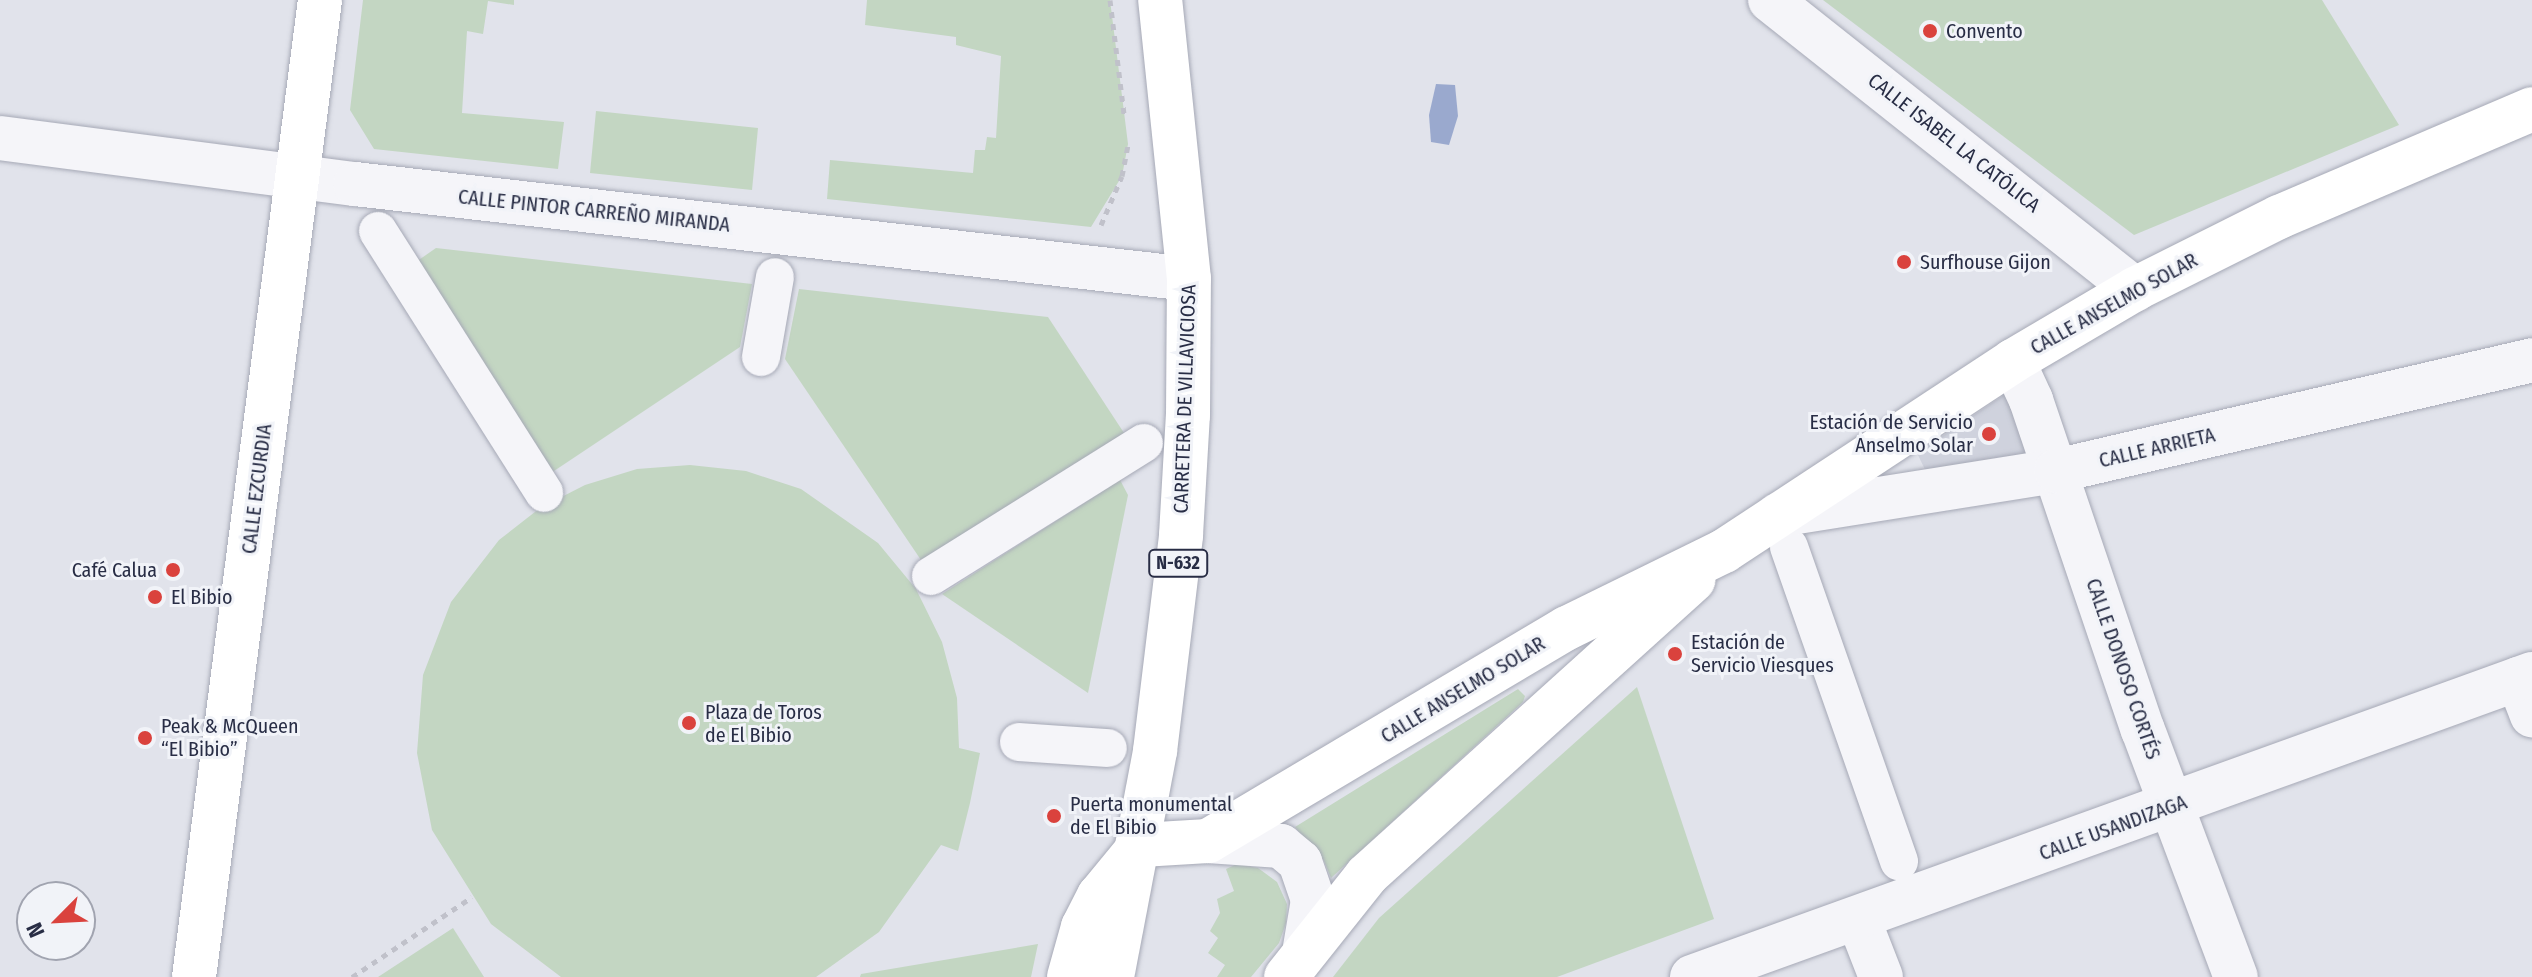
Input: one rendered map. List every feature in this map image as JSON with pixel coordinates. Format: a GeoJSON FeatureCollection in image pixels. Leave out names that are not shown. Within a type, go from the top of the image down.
{"type":"FeatureCollection","features":[{"type":"Feature","properties":{"kind":"main road","name":"CALLE EZCURDIA"},"geometry":{"type":"LineString","coordinates":[[194,977],[320,0]]}},
{"type":"Feature","properties":{"kind":"main road","name":"CARRETERA DE VILLAVICIOSA"},"geometry":{"type":"LineString","coordinates":[[1141,845],[1181,535],[1189,279],[1160,0]]}},
{"type":"Feature","properties":{"kind":"main road","name":"CALLE ANSELMO SOLAR"},"geometry":{"type":"LineString","coordinates":[[1208,841],[1567,628],[1724,551],[1783,531],[2013,361],[2135,289],[2279,217],[2532,109]]}},
{"type":"Feature","properties":{"kind":"main road","name":"CALLE ANSELMO SOLAR"},"geometry":{"type":"LineString","coordinates":[[1295,965],[1367,875],[1724,551]]}},
{"type":"Feature","properties":{"kind":"main road"},"geometry":{"type":"LineString","coordinates":[[1069,977],[1083,927],[1099,896],[1141,845],[1208,841]]}},
{"type":"Feature","properties":{"kind":"main road","name":"N-632"},"geometry":{"type":"LineString","coordinates":[[1112,977],[1141,845]]}},
{"type":"Feature","properties":{"kind":"street","name":"CALLE ISABEL LA CATÓLICA"},"geometry":{"type":"LineString","coordinates":[[1770,0],[2135,289]]}},
{"type":"Feature","properties":{"kind":"street","name":"CALLE PINTOR CARREÑO MIRANDA"},"geometry":{"type":"LineString","coordinates":[[0,138],[297,178],[1189,279]]}},
{"type":"Feature","properties":{"kind":"street"},"geometry":{"type":"LineString","coordinates":[[378,231],[544,493]]}},
{"type":"Feature","properties":{"kind":"street"},"geometry":{"type":"LineString","coordinates":[[761,357],[775,277]]}},
{"type":"Feature","properties":{"kind":"street","name":"CALLE ARRIETA"},"geometry":{"type":"LineString","coordinates":[[1783,531],[2532,360]]}},
{"type":"Feature","properties":{"kind":"street","name":"CALLE DONOSO CORTÉS"},"geometry":{"type":"LineString","coordinates":[[2013,361],[2056,471],[2172,807],[2236,977]]}},
{"type":"Feature","properties":{"kind":"street"},"geometry":{"type":"LineString","coordinates":[[931,576],[1144,443]]}},
{"type":"Feature","properties":{"kind":"street"},"geometry":{"type":"LineString","coordinates":[[1783,531],[1899,861]]}},
{"type":"Feature","properties":{"kind":"street","name":"CALLE USANDIZAGA"},"geometry":{"type":"LineString","coordinates":[[1692,977],[2172,807],[2527,689]]}},
{"type":"Feature","properties":{"kind":"street"},"geometry":{"type":"LineString","coordinates":[[1019,742],[1108,748]]}},
{"type":"Feature","properties":{"kind":"street"},"geometry":{"type":"LineString","coordinates":[[1208,841],[1281,846],[1300,862],[1313,900],[1295,965]]}},
{"type":"Feature","properties":{"kind":"street"},"geometry":{"type":"LineString","coordinates":[[1858,918],[1881,977]]}},
{"type":"Feature","properties":{"kind":"path"},"geometry":{"type":"LineString","coordinates":[[1091,267],[1094,240],[1122,176],[1128,144],[1110,0]]}},
{"type":"Feature","properties":{"kind":"path"},"geometry":{"type":"LineString","coordinates":[[352,977],[472,897]]}},
{"type":"Feature","properties":{"kind":"shaded area","name":"Estación de Servicio Anselmo Solar"},"geometry":{"type":"Polygon","coordinates":[[[2004,395],[2026,414],[2039,456],[1933,486],[1917,453],[2004,395]]]}},
{"type":"Feature","properties":{"kind":"green space"},"geometry":{"type":"Polygon","coordinates":[[[363,0],[514,0],[514,5],[488,1],[483,34],[467,31],[462,113],[564,122],[558,169],[374,149],[350,110],[363,0]]]}},
{"type":"Feature","properties":{"kind":"green space"},"geometry":{"type":"Polygon","coordinates":[[[867,0],[1110,0],[1128,144],[1122,176],[1091,227],[827,199],[830,160],[973,173],[975,150],[985,150],[987,137],[996,138],[1001,56],[956,45],[956,37],[865,25],[867,0]]]}},
{"type":"Feature","properties":{"kind":"green space"},"geometry":{"type":"Polygon","coordinates":[[[1823,0],[2322,0],[2399,125],[2134,235],[1823,0]]]}},
{"type":"Feature","properties":{"kind":"green space"},"geometry":{"type":"Polygon","coordinates":[[[596,111],[758,128],[752,190],[590,173],[596,111]]]}},
{"type":"Feature","properties":{"kind":"green space"},"geometry":{"type":"Polygon","coordinates":[[[436,248],[752,284],[740,347],[551,473],[413,264],[436,248]]]}},
{"type":"Feature","properties":{"kind":"green space"},"geometry":{"type":"Polygon","coordinates":[[[799,289],[1048,317],[1124,433],[923,563],[785,359],[799,289]]]}},
{"type":"Feature","properties":{"kind":"green space","name":"Plaza de Toros de El Bibio"},"geometry":{"type":"Polygon","coordinates":[[[690,465],[746,471],[801,489],[878,543],[916,589],[942,642],[957,698],[959,748],[980,753],[958,851],[941,845],[879,932],[816,977],[561,977],[491,924],[432,830],[417,753],[423,675],[451,602],[499,540],[540,508],[585,485],[637,469],[690,465]]]}},
{"type":"Feature","properties":{"kind":"green space"},"geometry":{"type":"Polygon","coordinates":[[[1120,480],[1128,495],[1088,693],[942,594],[1120,480]]]}},
{"type":"Feature","properties":{"kind":"green space"},"geometry":{"type":"Polygon","coordinates":[[[1637,687],[1714,919],[1557,977],[1333,977],[1379,918],[1637,687]]]}},
{"type":"Feature","properties":{"kind":"green space"},"geometry":{"type":"Polygon","coordinates":[[[1518,689],[1525,696],[1523,702],[1331,878],[1324,861],[1295,827],[1518,689]]]}},
{"type":"Feature","properties":{"kind":"green space"},"geometry":{"type":"Polygon","coordinates":[[[1237,864],[1258,868],[1277,882],[1287,904],[1286,923],[1279,943],[1251,977],[1217,977],[1225,965],[1208,953],[1218,938],[1210,931],[1220,913],[1217,899],[1234,891],[1226,869],[1237,864]]]}},
{"type":"Feature","properties":{"kind":"green space"},"geometry":{"type":"Polygon","coordinates":[[[453,928],[484,977],[378,977],[453,928]]]}},
{"type":"Feature","properties":{"kind":"green space"},"geometry":{"type":"Polygon","coordinates":[[[1038,944],[1031,977],[860,977],[861,974],[1038,944]]]}},
{"type":"Feature","properties":{"kind":"water"},"geometry":{"type":"Polygon","coordinates":[[[1436,84],[1455,85],[1458,116],[1449,145],[1431,142],[1429,115],[1436,84]]]}},
{"type":"Feature","properties":{"kind":"place","name":"Convento"},"geometry":{"type":"Point","coordinates":[1930,31]}},
{"type":"Feature","properties":{"kind":"place","name":"Surfhouse Gijon"},"geometry":{"type":"Point","coordinates":[1904,262]}},
{"type":"Feature","properties":{"kind":"place","name":"Estación de Servicio Anselmo Solar"},"geometry":{"type":"Point","coordinates":[1989,434]}},
{"type":"Feature","properties":{"kind":"place","name":"Café Calua"},"geometry":{"type":"Point","coordinates":[173,570]}},
{"type":"Feature","properties":{"kind":"place","name":"El Bibio"},"geometry":{"type":"Point","coordinates":[155,597]}},
{"type":"Feature","properties":{"kind":"place","name":"Estación de Servicio Viesques"},"geometry":{"type":"Point","coordinates":[1675,654]}},
{"type":"Feature","properties":{"kind":"place","name":"Plaza de Toros de El Bibio"},"geometry":{"type":"Point","coordinates":[689,723]}},
{"type":"Feature","properties":{"kind":"place","name":"Peak & McQueen “El Bibio”"},"geometry":{"type":"Point","coordinates":[145,738]}},
{"type":"Feature","properties":{"kind":"place","name":"Puerta monumental de El Bibio"},"geometry":{"type":"Point","coordinates":[1054,816]}}]}
